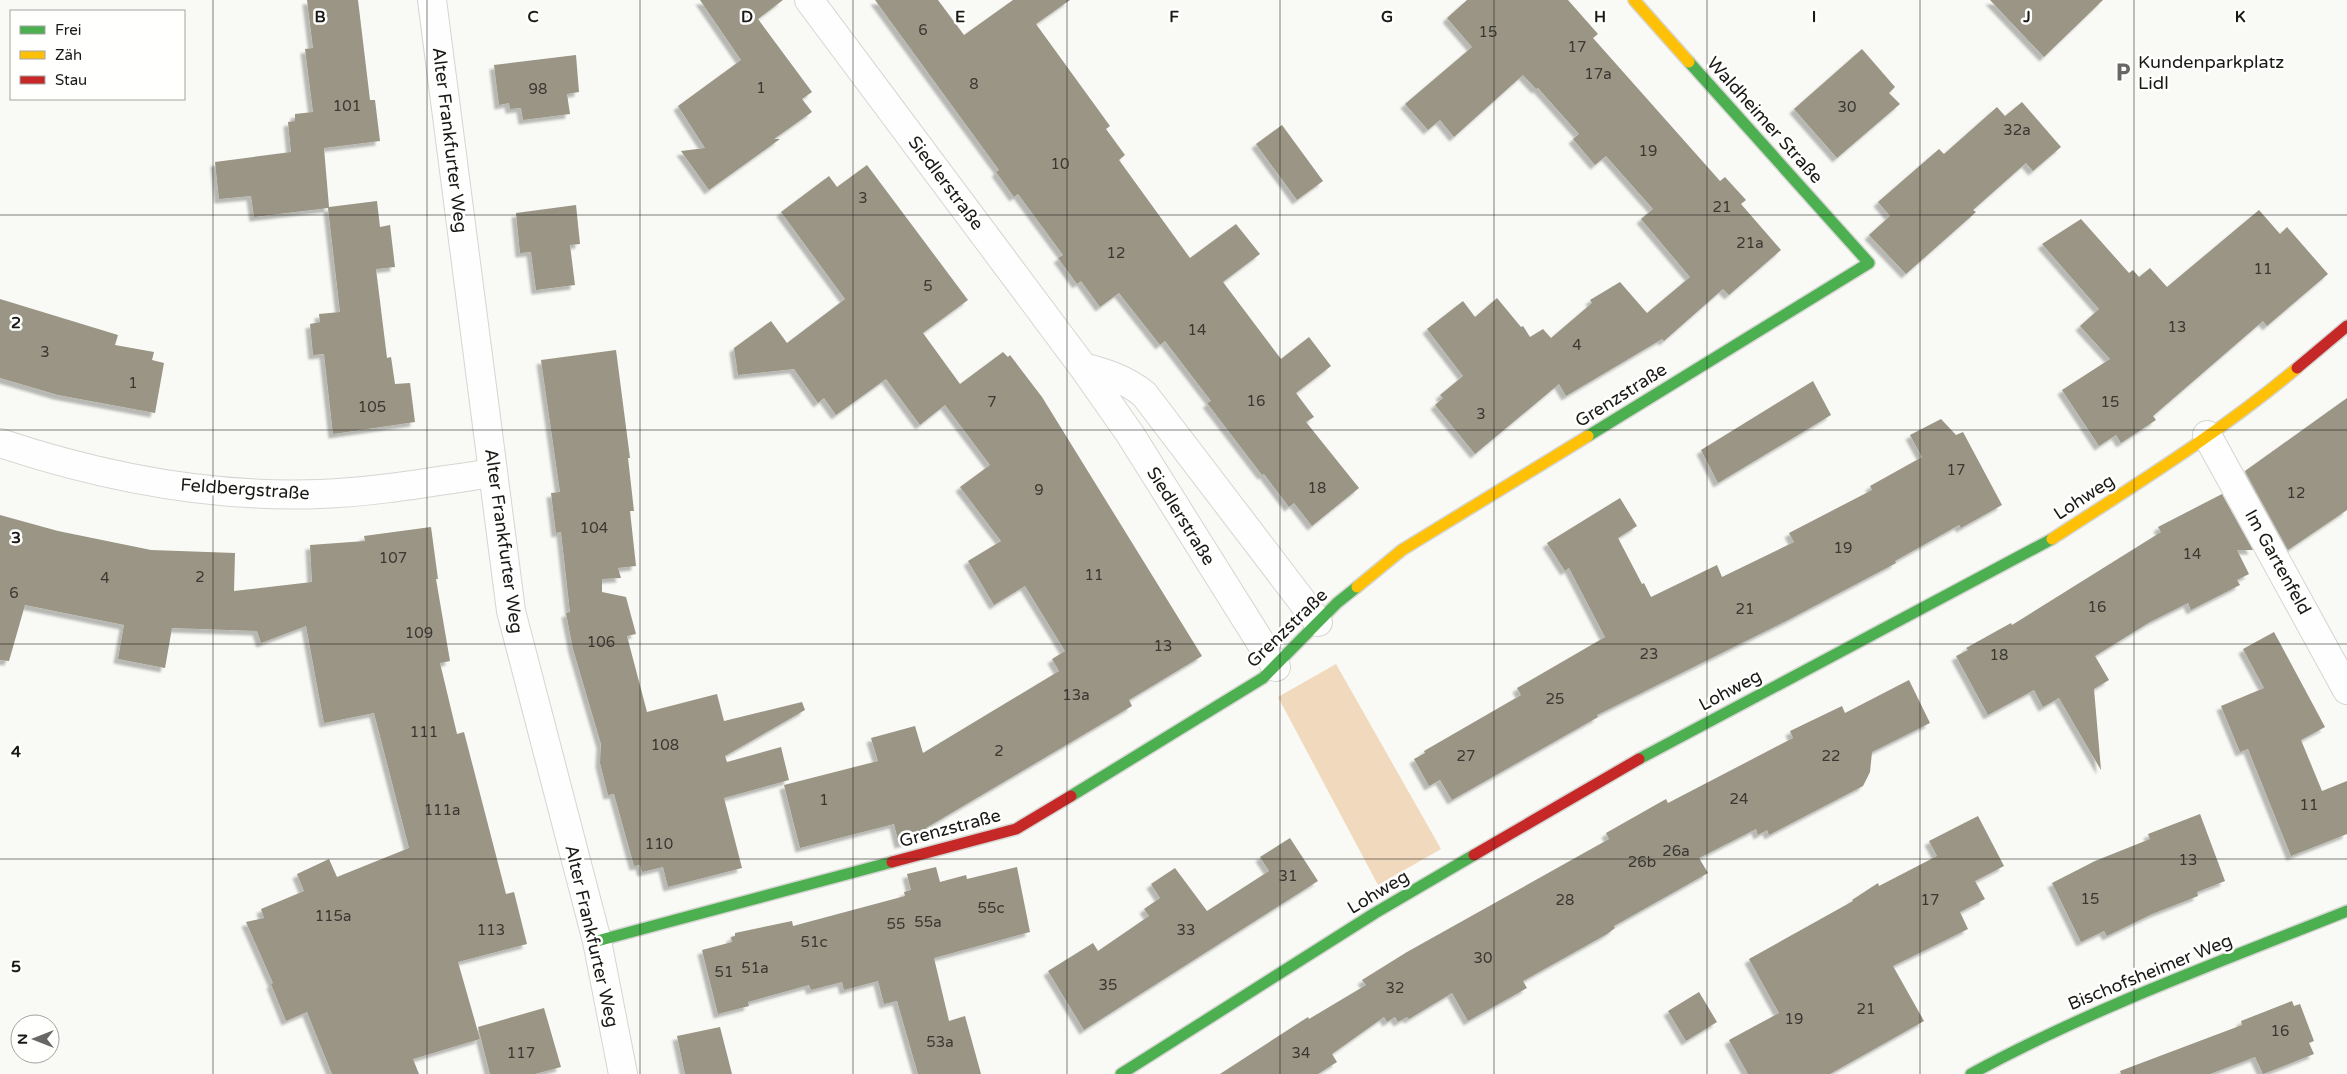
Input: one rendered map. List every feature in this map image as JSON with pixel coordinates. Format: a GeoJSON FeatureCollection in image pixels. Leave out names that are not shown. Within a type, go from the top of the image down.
{"type":"FeatureCollection","features":[{"type":"Feature","properties":{"kind":"street","name":"Alter Frankfurter Weg"},"geometry":{"type":"LineString","coordinates":[[432,0],[511,610],[597,941],[623,1074]]}},
{"type":"Feature","properties":{"kind":"street","name":"Siedlerstraße"},"geometry":{"type":"LineString","coordinates":[[809,0],[1083,366],[1130,434],[1276,667]]}},
{"type":"Feature","properties":{"kind":"street","name":"Waldheimer Straße"},"geometry":{"type":"LineString","coordinates":[[1634,0],[1869,263]]}},
{"type":"Feature","properties":{"kind":"street","name":"Grenzstraße"},"geometry":{"type":"LineString","coordinates":[[597,941],[1016,829],[1243,691],[1276,667],[1318,622],[1376,569],[1402,550],[1869,263]]}},
{"type":"Feature","properties":{"kind":"street","name":"Lohweg"},"geometry":{"type":"LineString","coordinates":[[1121,1074],[1375,913],[1612,773],[2039,547],[2153,474],[2270,391],[2347,326]]}},
{"type":"Feature","properties":{"kind":"street"},"geometry":{"type":"LineString","coordinates":[[1083,366],[1128,382],[1144,394],[1318,622]]}},
{"type":"Feature","properties":{"kind":"street","name":"Im Gartenfeld"},"geometry":{"type":"LineString","coordinates":[[2207,435],[2347,690]]}},
{"type":"Feature","properties":{"kind":"street","name":"Feldbergstraße"},"geometry":{"type":"LineString","coordinates":[[0,443],[67,463],[125,477],[181,486],[268,494],[346,492],[493,473]]}},
{"type":"Feature","properties":{"kind":"street","name":"Bischofsheimer Weg"},"geometry":{"type":"LineString","coordinates":[[1971,1074],[2036,1038],[2347,911]]}},
{"type":"Feature","properties":{"kind":"shaded area"},"geometry":{"type":"Polygon","coordinates":[[[1336,664],[1441,849],[1378,885],[1278,697],[1336,664]]]}},
{"type":"Feature","properties":{"kind":"building"},"geometry":{"type":"Polygon","coordinates":[[[307,0],[358,0],[370,100],[375,100],[380,141],[324,148],[329,207],[377,201],[380,227],[390,225],[395,267],[376,269],[387,358],[391,357],[395,384],[410,383],[415,422],[333,434],[324,354],[313,355],[310,324],[320,322],[319,314],[340,312],[328,208],[254,217],[251,196],[219,199],[215,162],[291,152],[288,122],[295,121],[295,114],[313,112],[305,49],[313,48],[307,0]]]}},
{"type":"Feature","properties":{"kind":"building"},"geometry":{"type":"Polygon","coordinates":[[[700,0],[783,0],[758,19],[812,92],[802,99],[812,112],[774,139],[780,139],[709,190],[681,151],[705,148],[678,106],[741,60],[700,0]]]}},
{"type":"Feature","properties":{"kind":"building"},"geometry":{"type":"Polygon","coordinates":[[[875,0],[938,0],[964,35],[1013,0],[1070,0],[1036,24],[1110,126],[1106,129],[1125,155],[1119,160],[1190,258],[1236,224],[1260,254],[1223,282],[1281,359],[1309,337],[1331,366],[1296,393],[1314,417],[1306,422],[1359,488],[1312,526],[1294,503],[1289,507],[1207,403],[1211,401],[1165,341],[1160,345],[1119,293],[1100,307],[1081,281],[1077,284],[1058,258],[1063,255],[1018,194],[1014,197],[996,172],[999,170],[875,0]]]}},
{"type":"Feature","properties":{"kind":"building"},"geometry":{"type":"Polygon","coordinates":[[[1467,0],[1568,0],[1598,34],[1593,38],[1720,181],[1725,177],[1746,200],[1741,204],[1781,250],[1729,295],[1723,289],[1664,341],[1662,339],[1566,396],[1559,384],[1475,454],[1435,405],[1443,398],[1440,395],[1463,376],[1427,329],[1463,301],[1475,317],[1497,298],[1521,327],[1523,326],[1530,337],[1543,329],[1551,338],[1592,303],[1590,300],[1620,282],[1647,313],[1690,277],[1641,219],[1653,209],[1606,156],[1595,165],[1573,139],[1579,134],[1538,88],[1536,89],[1523,75],[1454,137],[1440,120],[1428,130],[1405,104],[1472,47],[1447,18],[1467,0]]]}},
{"type":"Feature","properties":{"kind":"building"},"geometry":{"type":"Polygon","coordinates":[[[1990,0],[2103,0],[2044,57],[1990,0]]]}},
{"type":"Feature","properties":{"kind":"building"},"geometry":{"type":"Polygon","coordinates":[[[1862,49],[1895,87],[1889,93],[1900,104],[1837,158],[1794,109],[1862,49]]]}},
{"type":"Feature","properties":{"kind":"building"},"geometry":{"type":"Polygon","coordinates":[[[576,55],[579,92],[567,94],[570,114],[523,120],[521,108],[510,109],[509,103],[499,105],[494,65],[576,55]]]}},
{"type":"Feature","properties":{"kind":"building"},"geometry":{"type":"Polygon","coordinates":[[[2022,102],[2061,147],[2033,171],[2026,163],[1973,210],[1976,212],[1906,274],[1869,235],[1890,216],[1878,202],[1939,149],[1944,154],[1997,107],[2005,116],[2022,102]]]}},
{"type":"Feature","properties":{"kind":"building"},"geometry":{"type":"Polygon","coordinates":[[[1282,125],[1323,181],[1297,200],[1256,144],[1282,125]]]}},
{"type":"Feature","properties":{"kind":"building"},"geometry":{"type":"Polygon","coordinates":[[[867,165],[968,300],[923,333],[960,384],[1003,352],[1008,357],[1010,355],[1042,397],[1202,656],[1129,700],[1132,706],[926,828],[928,836],[899,844],[894,824],[800,848],[784,785],[878,761],[871,738],[915,726],[923,753],[1059,671],[1052,659],[1065,651],[1025,586],[994,605],[968,561],[1001,541],[960,487],[990,465],[945,405],[920,425],[886,379],[836,415],[824,398],[818,403],[794,369],[738,375],[734,348],[771,321],[787,343],[845,299],[781,212],[829,176],[837,187],[867,165]]]}},
{"type":"Feature","properties":{"kind":"building"},"geometry":{"type":"Polygon","coordinates":[[[576,205],[580,244],[570,245],[575,285],[536,290],[531,252],[520,253],[516,213],[576,205]]]}},
{"type":"Feature","properties":{"kind":"building"},"geometry":{"type":"Polygon","coordinates":[[[2259,210],[2280,234],[2287,227],[2328,274],[2267,326],[2263,321],[2153,416],[2156,420],[2121,443],[2116,435],[2099,446],[2062,390],[2110,359],[2080,326],[2099,309],[2042,244],[2081,219],[2129,273],[2133,270],[2139,277],[2150,268],[2167,287],[2259,210]]]}},
{"type":"Feature","properties":{"kind":"building"},"geometry":{"type":"Polygon","coordinates":[[[0,299],[118,335],[115,345],[154,352],[152,360],[164,363],[155,413],[58,395],[0,378],[0,299]]]}},
{"type":"Feature","properties":{"kind":"building"},"geometry":{"type":"Polygon","coordinates":[[[616,350],[630,458],[628,458],[634,511],[630,511],[636,566],[618,568],[621,578],[602,579],[602,592],[626,597],[636,634],[627,636],[647,712],[717,694],[724,721],[802,702],[805,710],[725,756],[727,762],[781,747],[789,780],[724,798],[742,868],[668,887],[663,867],[642,872],[640,865],[634,866],[614,794],[608,795],[600,763],[601,744],[573,649],[566,613],[570,612],[561,532],[556,533],[551,493],[560,492],[541,360],[616,350]]]}},
{"type":"Feature","properties":{"kind":"building"},"geometry":{"type":"Polygon","coordinates":[[[1813,381],[1831,415],[1718,483],[1701,450],[1813,381]]]}},
{"type":"Feature","properties":{"kind":"building"},"geometry":{"type":"Polygon","coordinates":[[[2347,398],[2347,510],[2288,550],[2245,471],[2347,398]]]}},
{"type":"Feature","properties":{"kind":"building"},"geometry":{"type":"Polygon","coordinates":[[[1941,419],[1956,435],[1963,432],[2002,505],[1961,528],[1959,525],[1895,561],[1896,563],[1788,620],[1597,715],[1598,717],[1452,800],[1440,780],[1429,786],[1414,759],[1425,753],[1424,751],[1521,695],[1517,688],[1605,637],[1569,568],[1565,571],[1547,543],[1620,498],[1637,526],[1618,538],[1642,584],[1644,583],[1651,597],[1717,565],[1722,577],[1794,542],[1789,533],[1872,490],[1870,486],[1922,457],[1910,435],[1941,419]]]}},
{"type":"Feature","properties":{"kind":"building"},"geometry":{"type":"Polygon","coordinates":[[[2222,494],[2253,550],[2237,550],[2249,574],[2237,580],[2240,585],[2191,610],[2188,603],[2150,622],[2095,656],[2109,680],[2094,689],[2101,770],[2059,698],[2043,707],[2034,690],[1988,715],[1956,656],[1968,650],[1966,648],[2011,623],[2012,625],[2161,532],[2158,527],[2222,494]]]}},
{"type":"Feature","properties":{"kind":"building"},"geometry":{"type":"Polygon","coordinates":[[[0,515],[58,531],[151,550],[235,553],[234,591],[312,582],[310,545],[365,541],[364,536],[431,527],[438,579],[436,579],[450,661],[440,663],[457,734],[464,732],[506,894],[514,892],[527,944],[458,962],[480,1039],[413,1059],[419,1074],[332,1074],[307,1012],[286,1021],[271,984],[273,983],[246,922],[264,918],[261,909],[304,891],[297,874],[329,859],[337,877],[409,848],[374,713],[324,723],[306,626],[261,643],[257,631],[172,628],[165,668],[118,659],[124,625],[25,605],[9,661],[0,660],[0,515]]]}},
{"type":"Feature","properties":{"kind":"building"},"geometry":{"type":"Polygon","coordinates":[[[2274,632],[2325,727],[2301,740],[2322,791],[2347,781],[2347,834],[2291,856],[2248,749],[2240,752],[2221,706],[2264,688],[2243,649],[2274,632]]]}},
{"type":"Feature","properties":{"kind":"building"},"geometry":{"type":"Polygon","coordinates":[[[1909,680],[1930,723],[1872,752],[1870,772],[1863,786],[1769,835],[1767,830],[1758,835],[1756,829],[1699,858],[1708,873],[1614,926],[1615,928],[1607,934],[1523,981],[1527,988],[1468,1021],[1452,993],[1409,1019],[1407,1017],[1398,1022],[1395,1017],[1387,1022],[1384,1017],[1332,1054],[1337,1062],[1318,1074],[1220,1074],[1308,1017],[1309,1019],[1366,985],[1362,980],[1407,952],[1609,839],[1606,833],[1666,799],[1668,803],[1793,738],[1790,731],[1842,706],[1845,713],[1909,680]]]}},
{"type":"Feature","properties":{"kind":"building"},"geometry":{"type":"Polygon","coordinates":[[[2200,814],[2225,881],[2197,892],[2198,896],[2152,914],[2107,936],[2104,931],[2081,942],[2052,883],[2095,861],[2150,839],[2148,834],[2200,814]]]}},
{"type":"Feature","properties":{"kind":"building"},"geometry":{"type":"Polygon","coordinates":[[[1978,816],[2004,866],[1975,881],[1985,899],[1960,912],[1968,929],[1893,966],[1924,1021],[1830,1074],[1748,1074],[1729,1040],[1779,1013],[1749,959],[1853,901],[1878,883],[1879,886],[1937,856],[1929,841],[1978,816]]]}},
{"type":"Feature","properties":{"kind":"building"},"geometry":{"type":"Polygon","coordinates":[[[1290,838],[1318,881],[1084,1030],[1048,971],[1093,943],[1098,951],[1149,916],[1144,909],[1160,898],[1151,884],[1175,868],[1207,911],[1269,871],[1260,857],[1290,838]]]}},
{"type":"Feature","properties":{"kind":"building"},"geometry":{"type":"Polygon","coordinates":[[[936,867],[940,882],[966,875],[967,879],[1017,867],[1030,932],[934,958],[949,1021],[965,1016],[981,1074],[918,1074],[897,1001],[884,1004],[878,981],[844,990],[842,982],[811,990],[809,985],[748,1002],[749,1006],[718,1014],[702,950],[732,942],[731,937],[735,936],[735,933],[792,921],[793,926],[905,896],[904,892],[911,890],[907,874],[936,867]]]}},
{"type":"Feature","properties":{"kind":"building"},"geometry":{"type":"Polygon","coordinates":[[[1699,992],[1717,1022],[1686,1041],[1668,1011],[1699,992]]]}},
{"type":"Feature","properties":{"kind":"building"},"geometry":{"type":"Polygon","coordinates":[[[2292,1001],[2294,1006],[2300,1004],[2314,1041],[2309,1043],[2314,1054],[2263,1074],[2255,1057],[2210,1074],[2121,1074],[2120,1071],[2242,1025],[2241,1021],[2292,1001]]]}},
{"type":"Feature","properties":{"kind":"building"},"geometry":{"type":"Polygon","coordinates":[[[544,1008],[561,1067],[535,1074],[490,1074],[478,1027],[544,1008]]]}},
{"type":"Feature","properties":{"kind":"building"},"geometry":{"type":"Polygon","coordinates":[[[720,1027],[732,1074],[685,1074],[677,1036],[720,1027]]]}},
{"type":"Feature","properties":{"kind":"traffic: fast"},"geometry":{"type":"LineString","coordinates":[[1588,436],[1869,263],[1689,62]]}},
{"type":"Feature","properties":{"kind":"traffic: fast"},"geometry":{"type":"LineString","coordinates":[[1639,759],[2052,539]]}},
{"type":"Feature","properties":{"kind":"traffic: fast"},"geometry":{"type":"LineString","coordinates":[[1071,796],[1263,678],[1337,603],[1357,587]]}},
{"type":"Feature","properties":{"kind":"traffic: fast"},"geometry":{"type":"LineString","coordinates":[[1121,1074],[1375,913],[1474,855]]}},
{"type":"Feature","properties":{"kind":"traffic: fast"},"geometry":{"type":"LineString","coordinates":[[597,941],[892,862]]}},
{"type":"Feature","properties":{"kind":"traffic: fast"},"geometry":{"type":"LineString","coordinates":[[1971,1074],[2017,1050],[2110,1007],[2347,911]]}},
{"type":"Feature","properties":{"kind":"traffic: slow"},"geometry":{"type":"LineString","coordinates":[[1634,0],[1689,62]]}},
{"type":"Feature","properties":{"kind":"traffic: slow"},"geometry":{"type":"LineString","coordinates":[[2052,539],[2208,436],[2297,368]]}},
{"type":"Feature","properties":{"kind":"traffic: slow"},"geometry":{"type":"LineString","coordinates":[[1357,587],[1402,550],[1588,436]]}},
{"type":"Feature","properties":{"kind":"traffic: jam"},"geometry":{"type":"LineString","coordinates":[[2297,368],[2347,326]]}},
{"type":"Feature","properties":{"kind":"traffic: jam"},"geometry":{"type":"LineString","coordinates":[[1474,855],[1639,759]]}},
{"type":"Feature","properties":{"kind":"traffic: jam"},"geometry":{"type":"LineString","coordinates":[[892,862],[1016,829],[1071,796]]}},
{"type":"Feature","properties":{"kind":"place","name":"Kundenparkplatz Lidl"},"geometry":{"type":"Point","coordinates":[2123,72]}}]}
